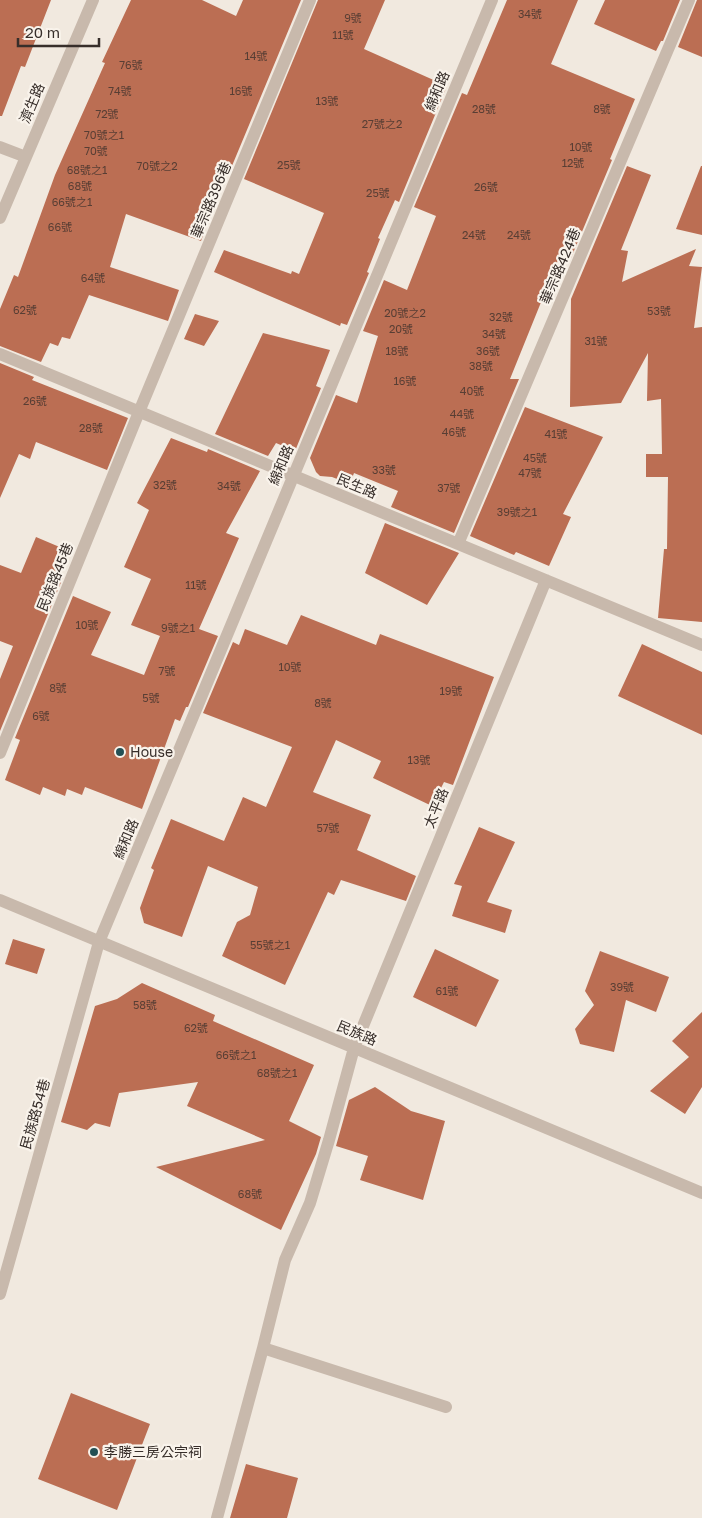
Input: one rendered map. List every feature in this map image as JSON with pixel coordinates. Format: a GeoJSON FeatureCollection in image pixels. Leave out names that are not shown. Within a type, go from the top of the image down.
{"type":"FeatureCollection","features":[{"type":"Feature","properties":{"kind":"street","name":"濟生路"},"geometry":{"type":"LineString","coordinates":[[0,218],[93,0]]}},
{"type":"Feature","properties":{"kind":"street","name":"華宗路396巷"},"geometry":{"type":"LineString","coordinates":[[139,412],[310,0]]}},
{"type":"Feature","properties":{"kind":"street","name":"綿和路"},"geometry":{"type":"LineString","coordinates":[[99,942],[492,0]]}},
{"type":"Feature","properties":{"kind":"street","name":"華宗路424巷"},"geometry":{"type":"LineString","coordinates":[[458,544],[689,0]]}},
{"type":"Feature","properties":{"kind":"street"},"geometry":{"type":"LineString","coordinates":[[0,147],[26,157]]}},
{"type":"Feature","properties":{"kind":"street","name":"民生路"},"geometry":{"type":"LineString","coordinates":[[0,354],[702,645]]}},
{"type":"Feature","properties":{"kind":"street","name":"民族路45巷"},"geometry":{"type":"LineString","coordinates":[[0,753],[139,412]]}},
{"type":"Feature","properties":{"kind":"street","name":"太平路"},"geometry":{"type":"LineString","coordinates":[[217,1518],[285,1260],[310,1203],[354,1048],[546,580]]}},
{"type":"Feature","properties":{"kind":"street","name":"民族路"},"geometry":{"type":"LineString","coordinates":[[0,900],[702,1193]]}},
{"type":"Feature","properties":{"kind":"street","name":"民族路54巷"},"geometry":{"type":"LineString","coordinates":[[0,1294],[99,942]]}},
{"type":"Feature","properties":{"kind":"street"},"geometry":{"type":"LineString","coordinates":[[263,1348],[446,1406]]}},
{"type":"Feature","properties":{"kind":"building"},"geometry":{"type":"Polygon","coordinates":[[[0,0],[51,0],[25,67],[21,66],[2,116],[0,116],[0,0]]]}},
{"type":"Feature","properties":{"kind":"building"},"geometry":{"type":"Polygon","coordinates":[[[131,0],[202,0],[236,16],[243,0],[301,0],[229,173],[226,172],[201,241],[126,214],[110,267],[179,290],[168,321],[89,295],[70,339],[62,337],[58,346],[50,343],[41,362],[0,346],[0,309],[14,275],[18,277],[55,175],[105,63],[102,62],[131,0]]]}},
{"type":"Feature","properties":{"kind":"building"},"geometry":{"type":"Polygon","coordinates":[[[318,0],[385,0],[364,49],[447,86],[399,202],[395,200],[378,238],[380,239],[367,272],[369,273],[347,325],[341,323],[340,326],[214,272],[224,250],[291,274],[292,271],[299,274],[324,213],[244,179],[318,0]]]}},
{"type":"Feature","properties":{"kind":"building"},"geometry":{"type":"Polygon","coordinates":[[[507,0],[578,0],[551,64],[635,99],[571,258],[571,228],[510,379],[519,379],[454,533],[391,507],[398,491],[354,473],[350,484],[332,477],[320,476],[316,472],[310,458],[336,395],[357,403],[378,336],[363,331],[384,280],[407,290],[436,216],[414,207],[462,93],[467,95],[507,0]]]}},
{"type":"Feature","properties":{"kind":"building"},"geometry":{"type":"Polygon","coordinates":[[[605,0],[680,0],[663,41],[661,41],[656,51],[594,24],[605,0]]]}},
{"type":"Feature","properties":{"kind":"building"},"geometry":{"type":"Polygon","coordinates":[[[697,0],[702,0],[702,57],[678,47],[697,0]]]}},
{"type":"Feature","properties":{"kind":"building"},"geometry":{"type":"Polygon","coordinates":[[[627,166],[651,175],[621,250],[628,251],[622,282],[696,249],[689,266],[702,267],[694,328],[702,327],[702,622],[658,618],[664,549],[667,549],[668,477],[646,477],[646,454],[662,454],[661,399],[647,401],[648,353],[621,403],[570,407],[571,299],[627,166]]]}},
{"type":"Feature","properties":{"kind":"building"},"geometry":{"type":"Polygon","coordinates":[[[702,166],[702,235],[676,229],[702,166]]]}},
{"type":"Feature","properties":{"kind":"building"},"geometry":{"type":"Polygon","coordinates":[[[195,314],[219,321],[204,346],[184,339],[195,314]]]}},
{"type":"Feature","properties":{"kind":"building"},"geometry":{"type":"Polygon","coordinates":[[[263,333],[330,350],[316,386],[321,388],[295,451],[276,443],[268,456],[215,434],[263,333]]]}},
{"type":"Feature","properties":{"kind":"building"},"geometry":{"type":"Polygon","coordinates":[[[0,363],[34,377],[32,380],[128,418],[107,470],[36,442],[30,459],[19,454],[0,498],[0,363]]]}},
{"type":"Feature","properties":{"kind":"building"},"geometry":{"type":"Polygon","coordinates":[[[525,407],[603,437],[563,514],[571,517],[549,566],[516,552],[514,555],[470,536],[525,407]]]}},
{"type":"Feature","properties":{"kind":"building"},"geometry":{"type":"Polygon","coordinates":[[[171,438],[207,452],[208,449],[260,471],[226,533],[239,538],[199,629],[218,636],[188,707],[186,707],[180,721],[175,719],[142,809],[85,787],[82,795],[67,789],[65,796],[43,787],[40,795],[5,780],[20,740],[15,738],[73,596],[111,612],[91,655],[144,675],[160,636],[131,625],[151,579],[124,567],[149,510],[137,503],[171,438]]]}},
{"type":"Feature","properties":{"kind":"building"},"geometry":{"type":"Polygon","coordinates":[[[385,523],[459,553],[427,605],[365,573],[385,523]]]}},
{"type":"Feature","properties":{"kind":"building"},"geometry":{"type":"Polygon","coordinates":[[[36,537],[69,551],[59,574],[64,575],[0,731],[0,679],[13,646],[0,641],[0,565],[21,573],[36,537]]]}},
{"type":"Feature","properties":{"kind":"building"},"geometry":{"type":"Polygon","coordinates":[[[301,615],[376,645],[380,634],[494,677],[453,785],[444,782],[432,806],[373,778],[381,761],[336,740],[313,792],[371,815],[357,850],[416,876],[406,901],[341,880],[334,895],[328,892],[285,985],[222,956],[237,922],[250,915],[258,887],[208,866],[182,937],[144,923],[140,908],[154,870],[151,868],[171,819],[224,841],[243,797],[266,807],[292,747],[203,713],[233,642],[239,645],[245,629],[287,645],[301,615]]]}},
{"type":"Feature","properties":{"kind":"building"},"geometry":{"type":"Polygon","coordinates":[[[642,644],[702,672],[702,735],[618,696],[642,644]]]}},
{"type":"Feature","properties":{"kind":"building"},"geometry":{"type":"Polygon","coordinates":[[[479,827],[515,842],[487,902],[512,910],[505,933],[452,916],[462,886],[454,884],[479,827]]]}},
{"type":"Feature","properties":{"kind":"building"},"geometry":{"type":"Polygon","coordinates":[[[13,939],[45,949],[37,974],[5,964],[13,939]]]}},
{"type":"Feature","properties":{"kind":"building"},"geometry":{"type":"Polygon","coordinates":[[[435,949],[499,980],[476,1027],[413,997],[435,949]]]}},
{"type":"Feature","properties":{"kind":"building"},"geometry":{"type":"Polygon","coordinates":[[[600,951],[669,977],[656,1012],[626,1000],[614,1052],[580,1044],[575,1029],[594,1005],[585,991],[600,951]]]}},
{"type":"Feature","properties":{"kind":"building"},"geometry":{"type":"Polygon","coordinates":[[[142,983],[215,1015],[213,1021],[314,1065],[289,1121],[321,1137],[316,1154],[281,1230],[156,1167],[265,1140],[187,1106],[198,1082],[119,1093],[110,1127],[95,1123],[87,1130],[61,1122],[95,1006],[117,999],[142,983]]]}},
{"type":"Feature","properties":{"kind":"building"},"geometry":{"type":"Polygon","coordinates":[[[702,1012],[702,1087],[685,1114],[650,1091],[689,1057],[672,1041],[702,1012]]]}},
{"type":"Feature","properties":{"kind":"building"},"geometry":{"type":"Polygon","coordinates":[[[375,1087],[411,1111],[445,1121],[423,1200],[360,1180],[368,1156],[336,1146],[349,1100],[375,1087]]]}},
{"type":"Feature","properties":{"kind":"building","name":"李勝三房公宗祠"},"geometry":{"type":"Polygon","coordinates":[[[71,1393],[150,1424],[117,1510],[38,1479],[71,1393]]]}},
{"type":"Feature","properties":{"kind":"building"},"geometry":{"type":"Polygon","coordinates":[[[246,1464],[298,1478],[287,1518],[230,1518],[246,1464]]]}},
{"type":"Feature","properties":{"kind":"place","name":"House"},"geometry":{"type":"Point","coordinates":[120,752]}},
{"type":"Feature","properties":{"kind":"place","name":"李勝三房公宗祠"},"geometry":{"type":"Point","coordinates":[94,1452]}}]}
